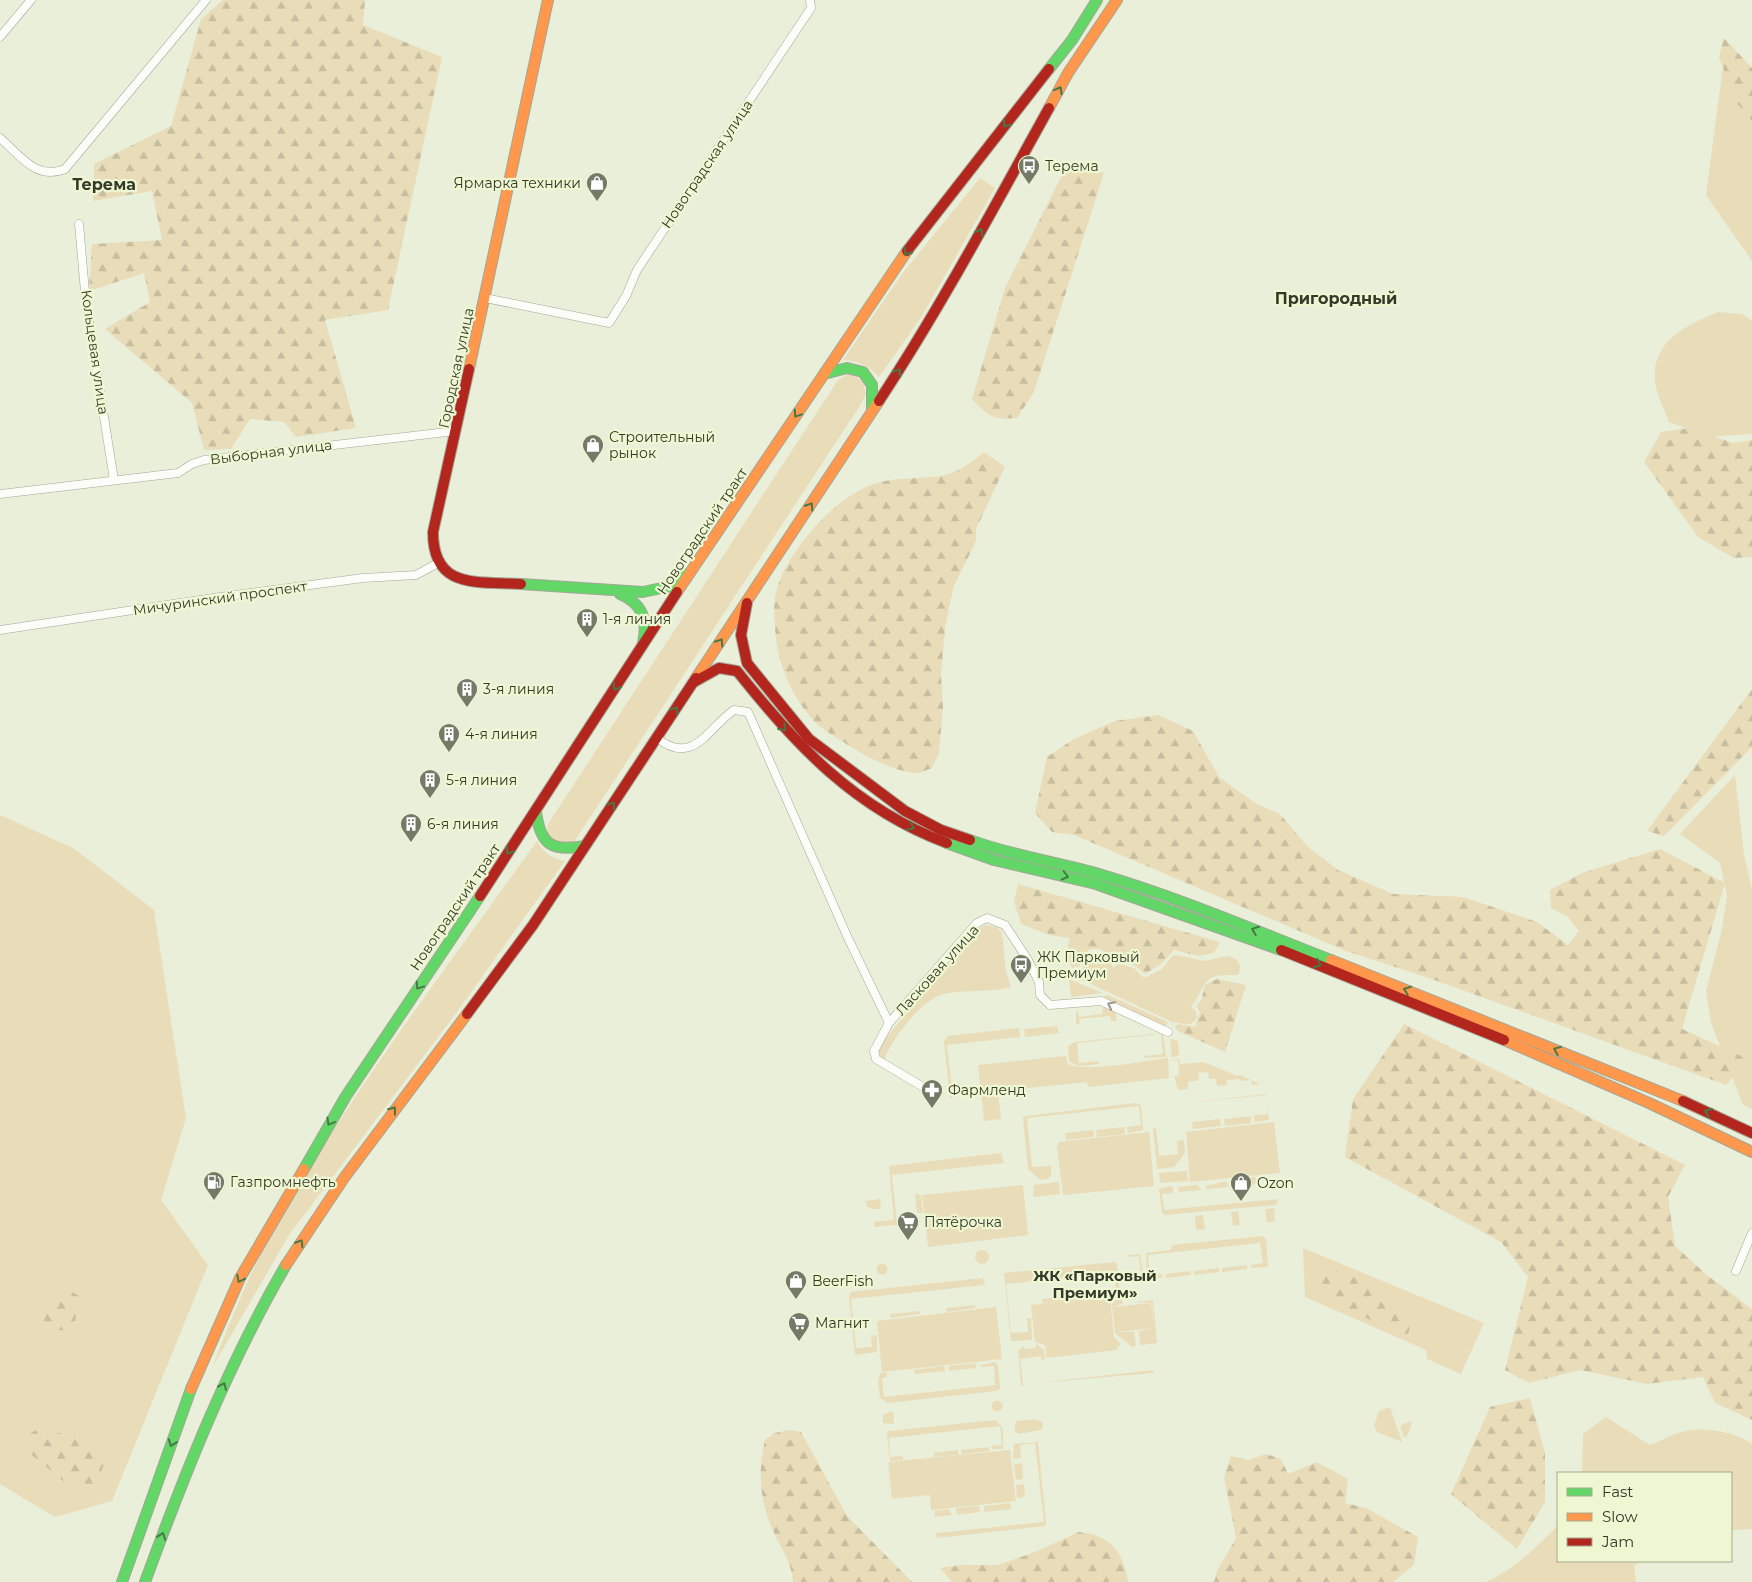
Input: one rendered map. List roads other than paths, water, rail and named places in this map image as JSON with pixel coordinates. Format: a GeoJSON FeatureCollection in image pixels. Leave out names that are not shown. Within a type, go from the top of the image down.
{"type":"FeatureCollection","features":[{"type":"Feature","properties":{"kind":"main road","name":"Городская улица"},"geometry":{"type":"LineString","coordinates":[[438,563],[433,550],[433,532],[548,0]]}},
{"type":"Feature","properties":{"kind":"main road","name":"Новоградский тракт"},"geometry":{"type":"LineString","coordinates":[[122,1582],[188,1397],[240,1278],[346,1096],[536,811],[692,570],[910,247],[1072,40],[1097,0]]}},
{"type":"Feature","properties":{"kind":"main road"},"geometry":{"type":"LineString","coordinates":[[145,1582],[183,1481],[227,1375],[285,1267],[374,1134],[482,995],[694,683],[900,369],[993,209],[1068,73],[1117,0]]}},
{"type":"Feature","properties":{"kind":"main road"},"geometry":{"type":"LineString","coordinates":[[824,374],[840,368],[853,367],[865,371],[872,380],[874,394],[871,413]]}},
{"type":"Feature","properties":{"kind":"main road"},"geometry":{"type":"LineString","coordinates":[[438,563],[448,573],[462,580],[614,592],[657,590],[682,580],[692,570]]}},
{"type":"Feature","properties":{"kind":"main road"},"geometry":{"type":"LineString","coordinates":[[614,592],[630,597],[639,604],[645,615],[646,630],[642,646]]}},
{"type":"Feature","properties":{"kind":"main road"},"geometry":{"type":"LineString","coordinates":[[748,600],[741,626],[745,659],[750,668],[808,739],[905,811],[941,830],[997,850],[1102,875],[1211,913],[1465,1012],[1704,1110],[1752,1133]]}},
{"type":"Feature","properties":{"kind":"main road"},"geometry":{"type":"LineString","coordinates":[[694,683],[717,668],[728,668],[736,672],[781,726],[812,758],[856,794],[893,818],[931,837],[994,860],[1096,884],[1283,951],[1459,1020],[1649,1103],[1752,1152]]}},
{"type":"Feature","properties":{"kind":"main road"},"geometry":{"type":"LineString","coordinates":[[536,811],[537,828],[545,842],[556,848],[570,849],[585,846]]}},
{"type":"Feature","properties":{"kind":"street"},"geometry":{"type":"LineString","coordinates":[[0,37],[31,0]]}},
{"type":"Feature","properties":{"kind":"street"},"geometry":{"type":"LineString","coordinates":[[0,138],[37,171],[53,174],[65,169],[206,0]]}},
{"type":"Feature","properties":{"kind":"street","name":"Новоградская улица"},"geometry":{"type":"LineString","coordinates":[[485,298],[609,323],[626,296],[637,270],[810,4]]}},
{"type":"Feature","properties":{"kind":"street","name":"Кольцевая улица"},"geometry":{"type":"LineString","coordinates":[[79,224],[86,302],[114,480]]}},
{"type":"Feature","properties":{"kind":"street","name":"Выборная улица"},"geometry":{"type":"LineString","coordinates":[[0,494],[178,473],[204,460],[456,431]]}},
{"type":"Feature","properties":{"kind":"street","name":"Мичуринский проспект"},"geometry":{"type":"LineString","coordinates":[[0,630],[363,578],[416,575],[438,563]]}},
{"type":"Feature","properties":{"kind":"street","name":"Ласковая улица"},"geometry":{"type":"LineString","coordinates":[[657,738],[672,747],[690,747],[700,744],[718,722],[734,710],[748,712],[848,938],[889,1023]]}},
{"type":"Feature","properties":{"kind":"street","name":"Ласковая улица"},"geometry":{"type":"LineString","coordinates":[[924,1087],[876,1059],[874,1051],[889,1023],[977,923],[987,918],[1005,925],[1019,944],[1039,982],[1040,995],[1050,1005],[1101,1001],[1149,1025],[1168,1032]]}},
{"type":"Feature","properties":{"kind":"street"},"geometry":{"type":"LineString","coordinates":[[1736,1271],[1752,1233]]}},
{"type":"Feature","properties":{"kind":"place","name":"Терема"},"geometry":{"type":"Point","coordinates":[1029,185]}},
{"type":"Feature","properties":{"kind":"place","name":"Ярмарка техники"},"geometry":{"type":"Point","coordinates":[597,202]}},
{"type":"Feature","properties":{"kind":"place","name":"Строительный рынок"},"geometry":{"type":"Point","coordinates":[593,464]}},
{"type":"Feature","properties":{"kind":"place","name":"1-я линия"},"geometry":{"type":"Point","coordinates":[587,638]}},
{"type":"Feature","properties":{"kind":"place","name":"3-я линия"},"geometry":{"type":"Point","coordinates":[467,708]}},
{"type":"Feature","properties":{"kind":"place","name":"4-я линия"},"geometry":{"type":"Point","coordinates":[449,753]}},
{"type":"Feature","properties":{"kind":"place","name":"5-я линия"},"geometry":{"type":"Point","coordinates":[430,799]}},
{"type":"Feature","properties":{"kind":"place","name":"6-я линия"},"geometry":{"type":"Point","coordinates":[411,843]}},
{"type":"Feature","properties":{"kind":"place","name":"ЖК Парковый Премиум"},"geometry":{"type":"Point","coordinates":[1021,984]}},
{"type":"Feature","properties":{"kind":"place","name":"Фармленд"},"geometry":{"type":"Point","coordinates":[932,1109]}},
{"type":"Feature","properties":{"kind":"place","name":"Газпромнефть"},"geometry":{"type":"Point","coordinates":[214,1201]}},
{"type":"Feature","properties":{"kind":"place","name":"Ozon"},"geometry":{"type":"Point","coordinates":[1241,1202]}},
{"type":"Feature","properties":{"kind":"place","name":"Пятёрочка"},"geometry":{"type":"Point","coordinates":[908,1241]}},
{"type":"Feature","properties":{"kind":"place","name":"BeerFish"},"geometry":{"type":"Point","coordinates":[796,1300]}},
{"type":"Feature","properties":{"kind":"place","name":"Магнит"},"geometry":{"type":"Point","coordinates":[799,1342]}},
{"type":"Feature","properties":{"kind":"district","name":"Терема"},"geometry":{"type":"Point","coordinates":[104,184]}},
{"type":"Feature","properties":{"kind":"district","name":"Пригородный"},"geometry":{"type":"Point","coordinates":[1336,298]}},
{"type":"Feature","properties":{"kind":"district","name":"ЖК «Парковый Премиум»"},"geometry":{"type":"Point","coordinates":[1095,1284]}}]}
